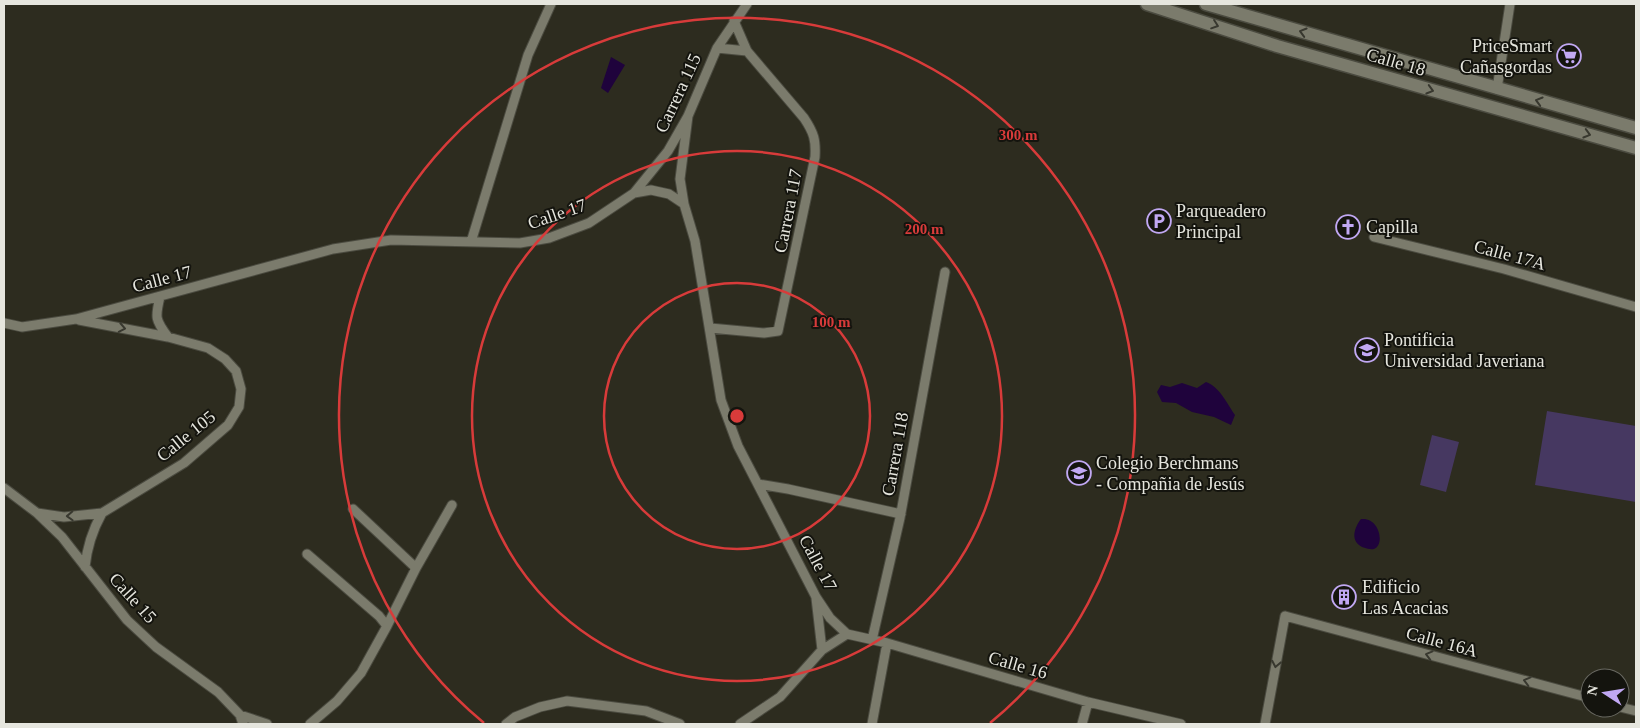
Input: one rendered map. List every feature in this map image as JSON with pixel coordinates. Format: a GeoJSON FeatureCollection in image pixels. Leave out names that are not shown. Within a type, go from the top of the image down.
{"type":"FeatureCollection","features":[{"type":"Feature","properties":{"kind":"main road","name":"Calle 18"},"geometry":{"type":"LineString","coordinates":[[1148,4],[1286,49],[1636,148]]}},
{"type":"Feature","properties":{"kind":"main road","name":"Calle 18"},"geometry":{"type":"LineString","coordinates":[[1206,4],[1636,128]]}},
{"type":"Feature","properties":{"kind":"street"},"geometry":{"type":"LineString","coordinates":[[472,242],[528,55],[551,4]]}},
{"type":"Feature","properties":{"kind":"street","name":"Carrera 115"},"geometry":{"type":"LineString","coordinates":[[634,192],[668,151],[688,116],[717,48],[747,4]]}},
{"type":"Feature","properties":{"kind":"street"},"geometry":{"type":"LineString","coordinates":[[1497,89],[1510,4]]}},
{"type":"Feature","properties":{"kind":"street","name":"Carrera 117"},"geometry":{"type":"LineString","coordinates":[[710,328],[764,332],[778,331],[815,157],[816,142],[812,130],[804,118],[746,51],[734,21]]}},
{"type":"Feature","properties":{"kind":"street"},"geometry":{"type":"LineString","coordinates":[[717,48],[746,51]]}},
{"type":"Feature","properties":{"kind":"street","name":"Calle 17"},"geometry":{"type":"LineString","coordinates":[[688,116],[680,179],[684,204],[695,240],[721,400],[738,446],[816,597],[830,618],[847,634]]}},
{"type":"Feature","properties":{"kind":"street"},"geometry":{"type":"LineString","coordinates":[[634,192],[650,190],[669,194],[684,204]]}},
{"type":"Feature","properties":{"kind":"street","name":"Calle 17"},"geometry":{"type":"LineString","coordinates":[[4,322],[22,327],[76,319],[333,249],[391,240],[520,244],[549,238],[589,223],[634,192]]}},
{"type":"Feature","properties":{"kind":"street","name":"Calle 17A"},"geometry":{"type":"LineString","coordinates":[[1374,237],[1504,269],[1636,307]]}},
{"type":"Feature","properties":{"kind":"street","name":"Carrera 118"},"geometry":{"type":"LineString","coordinates":[[872,640],[901,514],[945,272]]}},
{"type":"Feature","properties":{"kind":"street"},"geometry":{"type":"LineString","coordinates":[[160,297],[156,315],[161,328],[168,337]]}},
{"type":"Feature","properties":{"kind":"street","name":"Calle 105"},"geometry":{"type":"LineString","coordinates":[[37,513],[64,517],[102,513],[184,462],[228,425],[239,407],[241,389],[236,371],[225,359],[208,348],[168,337],[76,319]]}},
{"type":"Feature","properties":{"kind":"street"},"geometry":{"type":"LineString","coordinates":[[758,484],[901,514]]}},
{"type":"Feature","properties":{"kind":"street","name":"Calle 15"},"geometry":{"type":"LineString","coordinates":[[4,488],[37,513],[62,537],[127,620],[156,647],[218,692],[240,714],[243,724]]}},
{"type":"Feature","properties":{"kind":"street"},"geometry":{"type":"LineString","coordinates":[[310,724],[337,701],[360,673],[388,626],[416,568],[452,505]]}},
{"type":"Feature","properties":{"kind":"street"},"geometry":{"type":"LineString","coordinates":[[353,509],[416,568]]}},
{"type":"Feature","properties":{"kind":"street"},"geometry":{"type":"LineString","coordinates":[[85,567],[90,538],[102,513]]}},
{"type":"Feature","properties":{"kind":"street"},"geometry":{"type":"LineString","coordinates":[[307,554],[388,626]]}},
{"type":"Feature","properties":{"kind":"street"},"geometry":{"type":"LineString","coordinates":[[816,597],[822,650]]}},
{"type":"Feature","properties":{"kind":"street","name":"Calle 16A"},"geometry":{"type":"LineString","coordinates":[[1264,724],[1285,616],[1580,695]]}},
{"type":"Feature","properties":{"kind":"street"},"geometry":{"type":"LineString","coordinates":[[740,724],[780,697],[822,650],[847,634]]}},
{"type":"Feature","properties":{"kind":"street","name":"Calle 16"},"geometry":{"type":"LineString","coordinates":[[847,634],[887,643],[1088,702],[1181,724]]}},
{"type":"Feature","properties":{"kind":"street"},"geometry":{"type":"LineString","coordinates":[[872,724],[887,643]]}},
{"type":"Feature","properties":{"kind":"street"},"geometry":{"type":"LineString","coordinates":[[506,724],[515,716],[540,707],[567,701],[646,711],[679,724]]}},
{"type":"Feature","properties":{"kind":"street"},"geometry":{"type":"LineString","coordinates":[[1082,724],[1088,702]]}},
{"type":"Feature","properties":{"kind":"street"},"geometry":{"type":"LineString","coordinates":[[240,714],[267,724]]}},
{"type":"Feature","properties":{"kind":"shaded area"},"geometry":{"type":"Polygon","coordinates":[[[611,57],[625,65],[608,93],[601,88],[611,57]]]}},
{"type":"Feature","properties":{"kind":"shaded area"},"geometry":{"type":"Polygon","coordinates":[[[1206,382],[1215,387],[1235,415],[1231,425],[1214,417],[1192,412],[1176,403],[1162,402],[1157,392],[1161,385],[1170,387],[1182,383],[1197,388],[1206,382]]]}},
{"type":"Feature","properties":{"kind":"shaded area"},"geometry":{"type":"Polygon","coordinates":[[[1547,411],[1636,426],[1636,502],[1535,485],[1547,411]]]}},
{"type":"Feature","properties":{"kind":"shaded area"},"geometry":{"type":"Polygon","coordinates":[[[1432,435],[1459,442],[1446,492],[1420,485],[1432,435]]]}},
{"type":"Feature","properties":{"kind":"shaded area"},"geometry":{"type":"Polygon","coordinates":[[[1361,519],[1373,522],[1379,532],[1379,542],[1374,549],[1362,547],[1356,541],[1354,534],[1361,519]]]}},
{"type":"Feature","properties":{"kind":"place","name":"PriceSmart Cañasgordas"},"geometry":{"type":"Point","coordinates":[1569,56]}},
{"type":"Feature","properties":{"kind":"place","name":"Parqueadero Principal"},"geometry":{"type":"Point","coordinates":[1159,221]}},
{"type":"Feature","properties":{"kind":"place","name":"Capilla"},"geometry":{"type":"Point","coordinates":[1348,227]}},
{"type":"Feature","properties":{"kind":"place","name":"Pontificia Universidad Javeriana"},"geometry":{"type":"Point","coordinates":[1367,350]}},
{"type":"Feature","properties":{"kind":"place","name":"Colegio Berchmans - Compañia de Jesús"},"geometry":{"type":"Point","coordinates":[1079,473]}},
{"type":"Feature","properties":{"kind":"place","name":"Edificio Las Acacias"},"geometry":{"type":"Point","coordinates":[1344,597]}}]}
